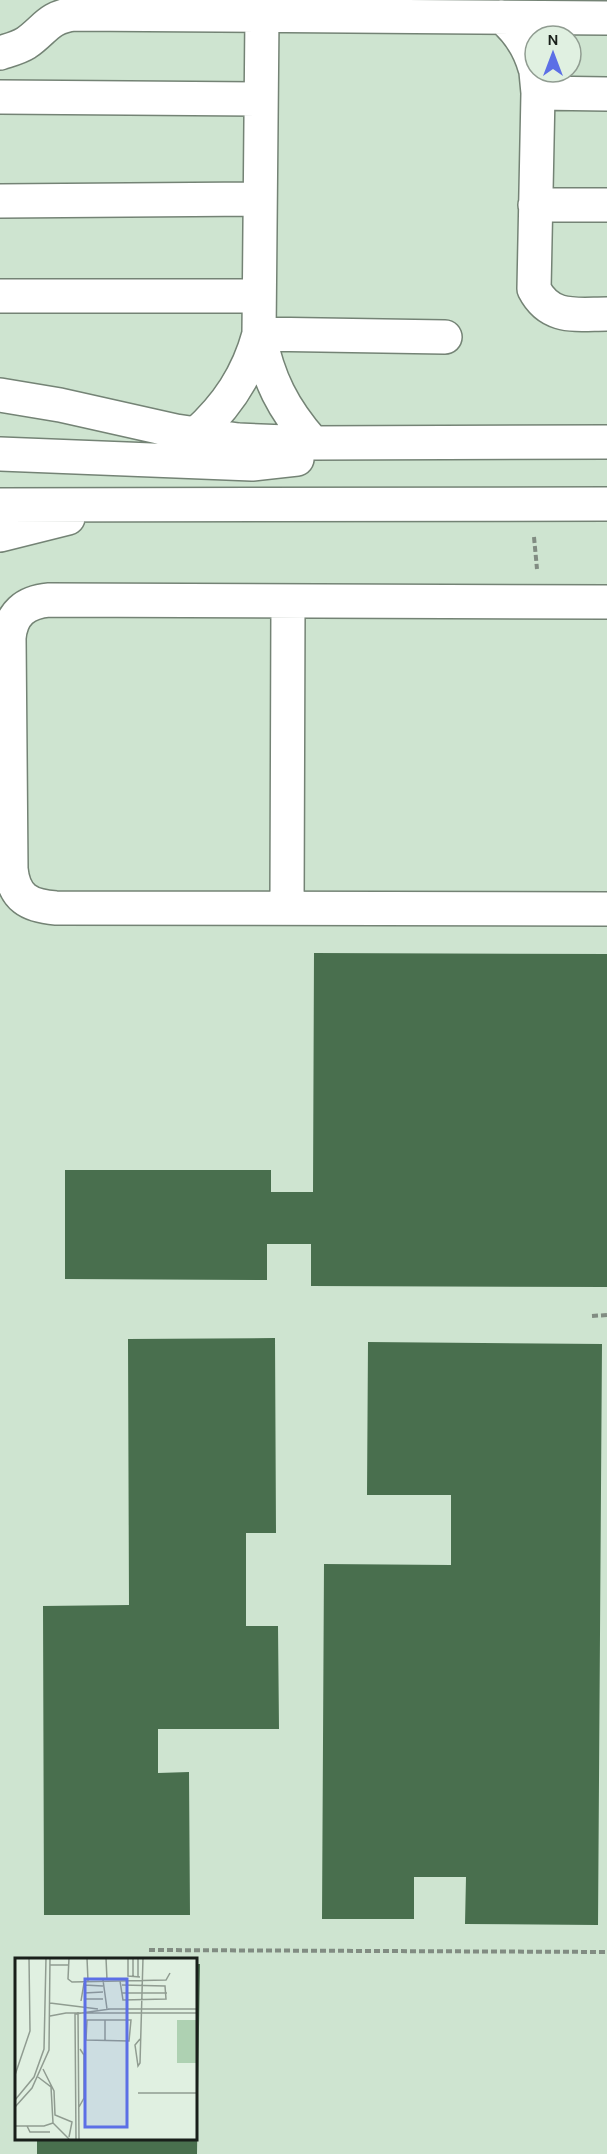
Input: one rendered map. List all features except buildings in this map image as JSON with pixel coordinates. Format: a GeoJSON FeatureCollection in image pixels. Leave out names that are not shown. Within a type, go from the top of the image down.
{"type":"FeatureCollection","features":[{"type":"Feature","properties":{"kind":"lane"},"geometry":{"type":"LineString","coordinates":[[0,53],[28,42],[38,16],[54,19],[74,14],[262,16],[311,8],[502,17],[607,18]]}},
{"type":"Feature","properties":{"kind":"lane"},"geometry":{"type":"LineString","coordinates":[[262,16],[259,334],[272,382],[292,418],[313,443]]}},
{"type":"Feature","properties":{"kind":"lane"},"geometry":{"type":"LineString","coordinates":[[502,17],[515,27],[523,41]]}},
{"type":"Feature","properties":{"kind":"lane"},"geometry":{"type":"LineString","coordinates":[[536,84],[534,289],[539,298],[555,312],[607,314]]}},
{"type":"Feature","properties":{"kind":"lane"},"geometry":{"type":"LineString","coordinates":[[563,84],[607,94]]}},
{"type":"Feature","properties":{"kind":"lane"},"geometry":{"type":"LineString","coordinates":[[0,97],[261,99]]}},
{"type":"Feature","properties":{"kind":"lane"},"geometry":{"type":"LineString","coordinates":[[0,201],[260,199]]}},
{"type":"Feature","properties":{"kind":"lane"},"geometry":{"type":"LineString","coordinates":[[535,205],[607,205]]}},
{"type":"Feature","properties":{"kind":"lane"},"geometry":{"type":"LineString","coordinates":[[0,296],[259,296]]}},
{"type":"Feature","properties":{"kind":"lane"},"geometry":{"type":"LineString","coordinates":[[259,334],[445,337]]}},
{"type":"Feature","properties":{"kind":"lane"},"geometry":{"type":"LineString","coordinates":[[196,434],[225,406],[236,389],[254,353],[259,334]]}},
{"type":"Feature","properties":{"kind":"lane"},"geometry":{"type":"LineString","coordinates":[[0,395],[60,405],[125,421],[238,440],[313,443],[607,442]]}},
{"type":"Feature","properties":{"kind":"lane"},"geometry":{"type":"LineString","coordinates":[[0,454],[252,464],[289,461],[327,454],[362,442]]}},
{"type":"Feature","properties":{"kind":"lane"},"geometry":{"type":"LineString","coordinates":[[0,505],[607,504]]}},
{"type":"Feature","properties":{"kind":"lane"},"geometry":{"type":"LineString","coordinates":[[0,534],[120,505]]}},
{"type":"Feature","properties":{"kind":"lane"},"geometry":{"type":"LineString","coordinates":[[607,602],[49,600],[30,604],[20,610],[10,628],[5,805],[12,881],[16,891],[33,905],[56,908],[607,909]]}},
{"type":"Feature","properties":{"kind":"lane"},"geometry":{"type":"LineString","coordinates":[[287,908],[288,601]]}},
{"type":"Feature","properties":{"kind":"path"},"geometry":{"type":"LineString","coordinates":[[592,1316],[607,1315]]}},
{"type":"Feature","properties":{"kind":"path"},"geometry":{"type":"LineString","coordinates":[[149,1950],[607,1952]]}},
{"type":"Feature","properties":{"kind":"shaded area"},"geometry":{"type":"Polygon","coordinates":[[[0,0],[607,0],[607,2154],[0,2154],[0,0]]]}}]}
